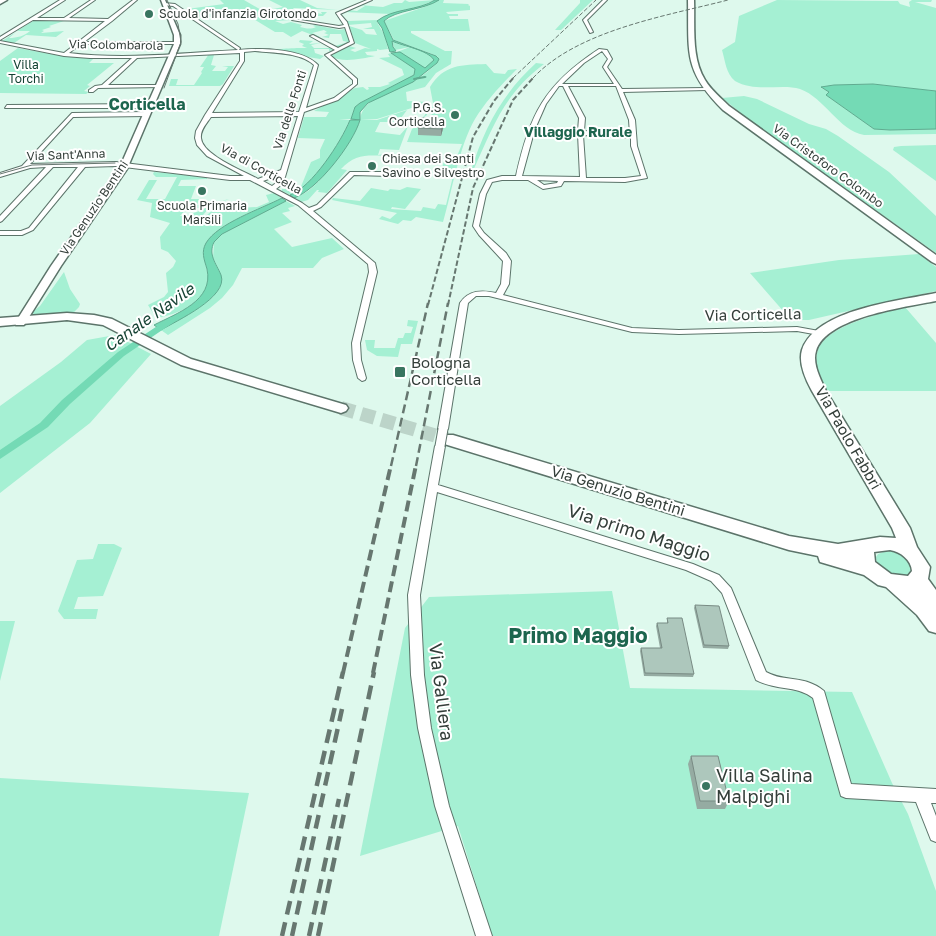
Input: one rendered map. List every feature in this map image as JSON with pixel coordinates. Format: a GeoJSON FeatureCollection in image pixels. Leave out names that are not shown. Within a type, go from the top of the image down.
{"type":"FeatureCollection","features":[{"type":"Feature","properties":{"kind":"main road"},"geometry":{"type":"LineString","coordinates":[[0,2],[4,0]]}},
{"type":"Feature","properties":{"kind":"main road","name":"Via Cristoforo Colombo"},"geometry":{"type":"LineString","coordinates":[[691,0],[694,61],[698,74],[707,89],[726,108],[936,260]]}},
{"type":"Feature","properties":{"kind":"main road","name":"Via Corticella"},"geometry":{"type":"LineString","coordinates":[[819,333],[835,323],[857,316],[936,297]]}},
{"type":"Feature","properties":{"kind":"main road"},"geometry":{"type":"LineString","coordinates":[[0,324],[64,317],[96,319],[194,364],[341,408]]}},
{"type":"Feature","properties":{"kind":"main road","name":"Via Paolo Fabbri"},"geometry":{"type":"LineString","coordinates":[[819,333],[809,351],[813,378],[901,528],[908,550]]}},
{"type":"Feature","properties":{"kind":"main road","name":"Via Genuzio Bentini"},"geometry":{"type":"LineString","coordinates":[[443,438],[789,543],[812,553],[870,569],[879,577],[892,583],[924,609],[936,625]]}},
{"type":"Feature","properties":{"kind":"main road"},"geometry":{"type":"LineString","coordinates":[[886,543],[892,535],[894,526],[892,514]]}},
{"type":"Feature","properties":{"kind":"main road","name":"Via Genuzio Bentini"},"geometry":{"type":"LineString","coordinates":[[789,543],[837,551],[886,543],[908,550]]}},
{"type":"Feature","properties":{"kind":"main road"},"geometry":{"type":"LineString","coordinates":[[866,547],[863,556],[870,569]]}},
{"type":"Feature","properties":{"kind":"main road"},"geometry":{"type":"LineString","coordinates":[[892,583],[910,583],[918,579],[921,566],[908,550]]}},
{"type":"Feature","properties":{"kind":"main road"},"geometry":{"type":"LineString","coordinates":[[918,579],[936,605]]}},
{"type":"Feature","properties":{"kind":"street"},"geometry":{"type":"LineString","coordinates":[[0,40],[30,19],[63,0]]}},
{"type":"Feature","properties":{"kind":"street"},"geometry":{"type":"LineString","coordinates":[[64,20],[93,0]]}},
{"type":"Feature","properties":{"kind":"street"},"geometry":{"type":"LineString","coordinates":[[208,115],[301,113],[336,99],[355,85],[355,80],[327,55],[352,43],[344,21],[337,15],[370,0]]}},
{"type":"Feature","properties":{"kind":"street"},"geometry":{"type":"LineString","coordinates":[[591,32],[585,20],[605,0]]}},
{"type":"Feature","properties":{"kind":"street"},"geometry":{"type":"LineString","coordinates":[[64,55],[133,2],[141,1]]}},
{"type":"Feature","properties":{"kind":"street"},"geometry":{"type":"LineString","coordinates":[[82,43],[177,43],[177,36],[162,2]]}},
{"type":"Feature","properties":{"kind":"street"},"geometry":{"type":"LineString","coordinates":[[162,2],[174,5],[242,50]]}},
{"type":"Feature","properties":{"kind":"street"},"geometry":{"type":"LineString","coordinates":[[30,19],[111,20]]}},
{"type":"Feature","properties":{"kind":"street"},"geometry":{"type":"LineString","coordinates":[[294,20],[347,27]]}},
{"type":"Feature","properties":{"kind":"street"},"geometry":{"type":"LineString","coordinates":[[312,36],[339,50]]}},
{"type":"Feature","properties":{"kind":"street","name":"Via Colombarola"},"geometry":{"type":"LineString","coordinates":[[0,40],[64,55],[172,56],[242,50]]}},
{"type":"Feature","properties":{"kind":"street","name":"Via Genuzio Bentini"},"geometry":{"type":"LineString","coordinates":[[21,321],[125,165],[177,43]]}},
{"type":"Feature","properties":{"kind":"street","name":"Via delle Fonti"},"geometry":{"type":"LineString","coordinates":[[242,50],[298,56],[314,62],[316,67],[276,190]]}},
{"type":"Feature","properties":{"kind":"street","name":"Via di Corticella"},"geometry":{"type":"LineString","coordinates":[[242,50],[242,62],[208,115],[198,134],[198,140],[202,148],[218,161],[300,204],[373,266],[356,347],[362,378]]}},
{"type":"Feature","properties":{"kind":"street"},"geometry":{"type":"LineString","coordinates":[[498,297],[505,284],[507,261],[478,230],[478,216],[485,188],[489,181],[502,178],[519,178],[529,178],[539,186],[547,188],[559,185],[562,179],[636,180],[646,175],[634,146],[633,122],[618,85],[605,68],[610,59],[609,54],[605,50],[601,50],[574,68],[556,85],[544,103],[531,130],[519,178]]}},
{"type":"Feature","properties":{"kind":"street"},"geometry":{"type":"LineString","coordinates":[[103,87],[135,57]]}},
{"type":"Feature","properties":{"kind":"street"},"geometry":{"type":"LineString","coordinates":[[556,85],[618,85]]}},
{"type":"Feature","properties":{"kind":"street"},"geometry":{"type":"LineString","coordinates":[[565,85],[582,118],[580,143],[583,180]]}},
{"type":"Feature","properties":{"kind":"street"},"geometry":{"type":"LineString","coordinates":[[91,91],[96,87],[160,86]]}},
{"type":"Feature","properties":{"kind":"street"},"geometry":{"type":"LineString","coordinates":[[620,92],[707,89]]}},
{"type":"Feature","properties":{"kind":"street"},"geometry":{"type":"LineString","coordinates":[[7,107],[151,106]]}},
{"type":"Feature","properties":{"kind":"street"},"geometry":{"type":"LineString","coordinates":[[25,166],[72,116],[147,114]]}},
{"type":"Feature","properties":{"kind":"street"},"geometry":{"type":"LineString","coordinates":[[531,130],[633,136]]}},
{"type":"Feature","properties":{"kind":"street"},"geometry":{"type":"LineString","coordinates":[[0,233],[26,232],[32,229],[82,164]]}},
{"type":"Feature","properties":{"kind":"street","name":"Via Sant'Anna"},"geometry":{"type":"LineString","coordinates":[[0,175],[25,166],[82,164],[125,165],[256,180]]}},
{"type":"Feature","properties":{"kind":"street"},"geometry":{"type":"LineString","coordinates":[[0,220],[52,165]]}},
{"type":"Feature","properties":{"kind":"street","name":"Via delle Fonti"},"geometry":{"type":"LineString","coordinates":[[256,180],[282,172]]}},
{"type":"Feature","properties":{"kind":"street"},"geometry":{"type":"LineString","coordinates":[[308,211],[319,206],[352,173],[390,174]]}},
{"type":"Feature","properties":{"kind":"street","name":"Via Galliera"},"geometry":{"type":"LineString","coordinates":[[484,936],[442,806],[427,742],[418,683],[414,595],[443,438],[464,303],[467,298],[475,294],[498,297]]}},
{"type":"Feature","properties":{"kind":"street","name":"Via Corticella"},"geometry":{"type":"LineString","coordinates":[[498,297],[632,330],[653,332],[796,329],[819,333]]}},
{"type":"Feature","properties":{"kind":"street","name":"Via primo Maggio"},"geometry":{"type":"LineString","coordinates":[[433,487],[703,571],[718,580],[726,591],[760,676],[768,682],[802,684],[812,688],[819,695],[846,791],[936,796]]}},
{"type":"Feature","properties":{"kind":"street"},"geometry":{"type":"LineString","coordinates":[[921,796],[936,835]]}},
{"type":"Feature","properties":{"kind":"green space"},"geometry":{"type":"Polygon","coordinates":[[[220,0],[244,0],[263,11],[283,7],[269,0],[300,0],[317,8],[338,10],[294,8],[289,12],[322,14],[321,12],[327,12],[323,16],[302,16],[299,19],[303,20],[281,17],[285,14],[272,13],[256,16],[262,19],[289,19],[291,20],[275,21],[283,24],[291,22],[302,25],[300,27],[310,29],[316,27],[313,26],[315,25],[339,30],[345,29],[350,42],[339,48],[335,46],[348,42],[343,41],[341,34],[330,34],[329,38],[322,37],[329,35],[324,33],[327,32],[324,30],[312,33],[320,37],[302,31],[291,37],[283,32],[275,32],[237,9],[219,10],[226,15],[202,18],[187,9],[224,4],[220,0]]]}},
{"type":"Feature","properties":{"kind":"green space"},"geometry":{"type":"Polygon","coordinates":[[[405,0],[409,2],[435,0],[412,10],[391,14],[344,12],[348,10],[357,11],[365,6],[360,5],[383,7],[394,3],[402,3],[405,0]]]}},
{"type":"Feature","properties":{"kind":"green space"},"geometry":{"type":"Polygon","coordinates":[[[439,0],[444,0],[443,3],[469,4],[470,10],[446,12],[448,14],[458,14],[458,16],[449,16],[450,19],[468,19],[470,31],[411,31],[411,33],[445,51],[452,51],[451,64],[436,73],[425,87],[406,92],[407,101],[428,102],[427,115],[420,120],[425,115],[425,111],[418,106],[377,119],[360,120],[362,112],[373,100],[415,80],[437,63],[438,57],[394,40],[384,21],[439,0]]]}},
{"type":"Feature","properties":{"kind":"green space"},"geometry":{"type":"Polygon","coordinates":[[[580,0],[593,0],[561,30],[555,30],[580,3],[580,0]]]}},
{"type":"Feature","properties":{"kind":"green space"},"geometry":{"type":"Polygon","coordinates":[[[777,0],[898,1],[900,4],[910,7],[909,2],[912,0],[932,0],[931,2],[915,2],[936,8],[936,91],[873,84],[834,85],[821,88],[830,92],[826,95],[874,129],[936,129],[936,134],[864,135],[847,127],[817,99],[800,89],[793,87],[751,86],[735,81],[728,71],[722,50],[735,42],[739,16],[777,0]]]}},
{"type":"Feature","properties":{"kind":"green space"},"geometry":{"type":"Polygon","coordinates":[[[378,20],[377,22],[385,36],[388,49],[365,52],[367,55],[375,56],[358,59],[346,60],[330,56],[349,46],[356,48],[350,50],[355,52],[365,48],[371,49],[355,43],[349,26],[362,30],[366,34],[377,35],[374,29],[363,29],[372,27],[371,23],[348,25],[347,21],[378,20]]]}},
{"type":"Feature","properties":{"kind":"green space"},"geometry":{"type":"Polygon","coordinates":[[[33,21],[64,21],[49,26],[51,27],[42,30],[44,31],[41,33],[64,31],[56,37],[26,35],[14,43],[2,41],[16,32],[9,38],[15,38],[28,33],[30,31],[17,31],[33,21]]]}},
{"type":"Feature","properties":{"kind":"green space"},"geometry":{"type":"Polygon","coordinates":[[[300,40],[313,41],[309,44],[321,43],[311,45],[314,48],[332,48],[335,50],[314,49],[315,53],[324,56],[320,59],[272,51],[307,48],[302,46],[304,44],[299,42],[300,40]]]}},
{"type":"Feature","properties":{"kind":"green space"},"geometry":{"type":"Polygon","coordinates":[[[392,41],[410,47],[395,50],[392,41]]]}},
{"type":"Feature","properties":{"kind":"green space"},"geometry":{"type":"Polygon","coordinates":[[[410,47],[426,53],[434,60],[426,68],[397,52],[410,47]]]}},
{"type":"Feature","properties":{"kind":"green space","name":"Villa Torchi"},"geometry":{"type":"Polygon","coordinates":[[[18,48],[61,56],[94,58],[89,63],[114,63],[87,85],[90,86],[84,91],[89,92],[86,94],[0,93],[0,61],[18,48]]]}},
{"type":"Feature","properties":{"kind":"green space"},"geometry":{"type":"Polygon","coordinates":[[[391,53],[415,69],[414,75],[360,103],[355,107],[351,119],[339,119],[350,120],[325,163],[308,183],[299,190],[290,195],[282,191],[282,189],[300,189],[311,162],[320,158],[320,150],[325,139],[298,138],[304,117],[326,117],[329,112],[314,111],[355,88],[363,87],[367,90],[369,89],[368,87],[380,87],[390,84],[388,83],[404,75],[402,69],[379,58],[390,57],[388,54],[391,53]]]}},
{"type":"Feature","properties":{"kind":"green space"},"geometry":{"type":"Polygon","coordinates":[[[209,54],[214,55],[211,65],[216,66],[212,71],[225,71],[228,67],[222,66],[234,66],[223,84],[220,86],[169,86],[171,79],[178,79],[176,85],[194,85],[204,67],[200,67],[209,54]]]}},
{"type":"Feature","properties":{"kind":"green space"},"geometry":{"type":"Polygon","coordinates":[[[536,63],[544,64],[530,75],[509,99],[473,171],[471,171],[482,140],[496,112],[514,86],[536,63]]]}},
{"type":"Feature","properties":{"kind":"green space"},"geometry":{"type":"Polygon","coordinates":[[[486,64],[494,73],[505,74],[508,70],[517,69],[484,106],[469,130],[460,156],[443,222],[416,217],[411,221],[403,220],[398,224],[379,219],[382,216],[390,219],[397,213],[332,200],[333,198],[360,201],[371,188],[388,191],[390,189],[400,190],[407,187],[421,189],[405,209],[392,207],[391,209],[421,211],[423,207],[435,209],[438,204],[446,205],[454,172],[438,171],[442,168],[444,161],[455,161],[462,144],[407,142],[412,129],[428,119],[432,114],[433,103],[430,87],[435,79],[454,67],[486,64]]]}},
{"type":"Feature","properties":{"kind":"green space"},"geometry":{"type":"Polygon","coordinates":[[[744,96],[757,99],[809,124],[826,129],[889,172],[936,216],[936,253],[756,125],[722,98],[744,96]]]}},
{"type":"Feature","properties":{"kind":"green space"},"geometry":{"type":"Polygon","coordinates":[[[407,110],[398,122],[380,122],[375,132],[400,135],[408,126],[399,150],[380,149],[378,155],[385,154],[384,156],[356,158],[341,169],[347,170],[327,193],[318,192],[319,190],[317,190],[308,200],[301,202],[294,198],[308,191],[330,168],[352,137],[360,120],[377,120],[407,110]]]}},
{"type":"Feature","properties":{"kind":"green space"},"geometry":{"type":"Polygon","coordinates":[[[936,145],[936,181],[893,150],[894,147],[901,146],[936,145]]]}},
{"type":"Feature","properties":{"kind":"green space"},"geometry":{"type":"Polygon","coordinates":[[[154,172],[207,177],[207,179],[181,180],[178,186],[196,186],[191,199],[199,199],[197,205],[207,204],[199,208],[188,207],[180,216],[191,214],[217,203],[229,199],[211,206],[203,215],[207,215],[215,208],[233,202],[236,208],[257,207],[269,202],[266,195],[274,193],[282,198],[232,221],[215,233],[205,244],[204,249],[208,276],[207,285],[203,293],[190,306],[173,314],[156,318],[148,305],[164,297],[168,292],[166,273],[173,267],[176,261],[168,252],[161,249],[160,237],[170,223],[150,217],[152,203],[137,200],[149,180],[157,180],[146,199],[165,199],[177,177],[156,177],[153,174],[154,172]]]}},
{"type":"Feature","properties":{"kind":"green space"},"geometry":{"type":"Polygon","coordinates":[[[286,201],[295,206],[288,208],[290,211],[282,213],[292,222],[274,229],[292,247],[332,238],[344,249],[322,258],[313,268],[242,268],[233,285],[210,308],[168,335],[161,330],[213,297],[221,275],[213,258],[214,242],[222,234],[286,201]]]}},
{"type":"Feature","properties":{"kind":"green space"},"geometry":{"type":"Polygon","coordinates":[[[919,254],[936,267],[936,291],[809,320],[791,320],[750,273],[839,260],[919,254]]]}},
{"type":"Feature","properties":{"kind":"green space"},"geometry":{"type":"Polygon","coordinates":[[[64,272],[70,289],[80,304],[79,307],[72,314],[35,316],[32,312],[40,306],[64,272]]]}},
{"type":"Feature","properties":{"kind":"green space"},"geometry":{"type":"Polygon","coordinates":[[[905,307],[936,343],[936,391],[825,391],[816,360],[818,350],[823,341],[843,327],[856,321],[905,307]]]}},
{"type":"Feature","properties":{"kind":"green space"},"geometry":{"type":"Polygon","coordinates":[[[408,320],[418,321],[412,344],[401,344],[398,357],[377,356],[367,350],[365,340],[375,340],[374,348],[395,348],[398,338],[403,338],[405,333],[411,333],[413,327],[407,326],[408,320]]]}},
{"type":"Feature","properties":{"kind":"green space"},"geometry":{"type":"Polygon","coordinates":[[[115,335],[151,354],[90,423],[0,493],[0,406],[61,362],[87,340],[115,335]]]}},
{"type":"Feature","properties":{"kind":"green space"},"geometry":{"type":"Polygon","coordinates":[[[98,544],[114,544],[122,548],[103,596],[78,597],[74,609],[98,609],[96,619],[64,619],[58,611],[77,560],[93,559],[98,544]]]}},
{"type":"Feature","properties":{"kind":"green space"},"geometry":{"type":"Polygon","coordinates":[[[886,551],[896,553],[907,559],[913,572],[907,577],[896,578],[877,565],[876,557],[878,554],[886,551]]]}},
{"type":"Feature","properties":{"kind":"green space"},"geometry":{"type":"Polygon","coordinates":[[[612,591],[630,688],[852,692],[892,783],[908,814],[936,891],[936,936],[492,936],[458,826],[360,856],[405,628],[429,597],[612,591]]]}},
{"type":"Feature","properties":{"kind":"green space"},"geometry":{"type":"Polygon","coordinates":[[[0,621],[15,621],[0,681],[0,621]]]}},
{"type":"Feature","properties":{"kind":"green space"},"geometry":{"type":"Polygon","coordinates":[[[0,778],[249,793],[219,936],[0,936],[0,778]]]}},
{"type":"Feature","properties":{"kind":"shaded area"},"geometry":{"type":"Polygon","coordinates":[[[439,0],[426,6],[395,14],[384,21],[393,40],[436,56],[439,59],[437,63],[413,82],[368,103],[360,112],[360,120],[351,119],[355,107],[360,103],[414,75],[415,69],[391,53],[400,52],[425,68],[434,60],[421,51],[392,41],[396,51],[390,52],[382,28],[377,21],[390,14],[428,4],[439,0]]]}},
{"type":"Feature","properties":{"kind":"shaded area"},"geometry":{"type":"Polygon","coordinates":[[[873,84],[936,91],[936,129],[874,129],[826,95],[829,92],[821,87],[873,84]]]}},
{"type":"Feature","properties":{"kind":"shaded area"},"geometry":{"type":"Polygon","coordinates":[[[350,120],[360,120],[350,141],[333,165],[313,186],[303,193],[294,198],[290,195],[307,183],[325,163],[350,120]]]}},
{"type":"Feature","properties":{"kind":"shaded area"},"geometry":{"type":"Polygon","coordinates":[[[282,198],[286,201],[222,234],[214,242],[212,255],[221,275],[221,283],[217,292],[209,300],[161,330],[154,325],[192,304],[205,290],[208,280],[203,256],[206,243],[212,236],[241,217],[282,198]]]}},
{"type":"Feature","properties":{"kind":"building"},"geometry":{"type":"Polygon","coordinates":[[[421,118],[444,119],[441,129],[418,128],[421,118]]]}},
{"type":"Feature","properties":{"kind":"building"},"geometry":{"type":"Polygon","coordinates":[[[695,605],[719,606],[729,646],[704,645],[695,605]]]}},
{"type":"Feature","properties":{"kind":"building"},"geometry":{"type":"Polygon","coordinates":[[[667,618],[682,618],[694,674],[645,673],[641,648],[662,648],[657,623],[668,623],[667,618]]]}},
{"type":"Feature","properties":{"kind":"building","name":"Villa Salina Malpighi"},"geometry":{"type":"Polygon","coordinates":[[[691,756],[718,756],[729,801],[700,801],[691,756]]]}},
{"type":"Feature","properties":{"kind":"waterway","name":"Canale Navile"},"geometry":{"type":"LineString","coordinates":[[414,79],[423,77]]}},
{"type":"Feature","properties":{"kind":"waterway","name":"Canale Navile"},"geometry":{"type":"LineString","coordinates":[[417,78],[423,77]]}},
{"type":"Feature","properties":{"kind":"waterway","name":"Canale Navile"},"geometry":{"type":"LineString","coordinates":[[0,455],[44,425],[66,402],[121,354],[171,320]]}},
{"type":"Feature","properties":{"kind":"tunnel"},"geometry":{"type":"LineString","coordinates":[[341,408],[447,439]]}},
{"type":"Feature","properties":{"kind":"tram line"},"geometry":{"type":"LineString","coordinates":[[164,88],[181,42],[178,24],[167,0]]}},
{"type":"Feature","properties":{"kind":"tram line"},"geometry":{"type":"LineString","coordinates":[[0,174],[32,165],[115,163]]}},
{"type":"Feature","properties":{"kind":"railway"},"geometry":{"type":"LineString","coordinates":[[514,77],[596,0]]}},
{"type":"Feature","properties":{"kind":"railway"},"geometry":{"type":"LineString","coordinates":[[533,78],[552,62],[598,36],[651,19],[728,0]]}},
{"type":"Feature","properties":{"kind":"railway"},"geometry":{"type":"LineString","coordinates":[[428,305],[473,137],[494,101],[514,77]]}},
{"type":"Feature","properties":{"kind":"railway"},"geometry":{"type":"LineString","coordinates":[[448,305],[473,188],[513,100],[533,78]]}},
{"type":"Feature","properties":{"kind":"railway"},"geometry":{"type":"LineString","coordinates":[[391,466],[428,303]]}},
{"type":"Feature","properties":{"kind":"railway"},"geometry":{"type":"LineString","coordinates":[[416,466],[448,303]]}},
{"type":"Feature","properties":{"kind":"railway"},"geometry":{"type":"LineString","coordinates":[[343,673],[391,465]]}},
{"type":"Feature","properties":{"kind":"railway"},"geometry":{"type":"LineString","coordinates":[[373,673],[416,465]]}},
{"type":"Feature","properties":{"kind":"railway"},"geometry":{"type":"LineString","coordinates":[[282,936],[343,672]]}},
{"type":"Feature","properties":{"kind":"railway"},"geometry":{"type":"LineString","coordinates":[[318,936],[374,672]]}},
{"type":"Feature","properties":{"kind":"railway"},"geometry":{"type":"LineString","coordinates":[[292,936],[342,709]]}},
{"type":"Feature","properties":{"kind":"railway"},"geometry":{"type":"LineString","coordinates":[[309,936],[339,799]]}},
{"type":"Feature","properties":{"kind":"place","name":"Scuola d'infanzia Girotondo"},"geometry":{"type":"Point","coordinates":[149,14]}},
{"type":"Feature","properties":{"kind":"place","name":"P.G.S. Corticella"},"geometry":{"type":"Point","coordinates":[455,115]}},
{"type":"Feature","properties":{"kind":"place","name":"Chiesa dei Santi Savino e Silvestro"},"geometry":{"type":"Point","coordinates":[372,166]}},
{"type":"Feature","properties":{"kind":"place","name":"Scuola Primaria Marsili"},"geometry":{"type":"Point","coordinates":[202,191]}},
{"type":"Feature","properties":{"kind":"place","name":"Bologna Corticella"},"geometry":{"type":"Point","coordinates":[400,372]}},
{"type":"Feature","properties":{"kind":"place","name":"Villa Salina Malpighi"},"geometry":{"type":"Point","coordinates":[706,786]}},
{"type":"Feature","properties":{"kind":"district","name":"Corticella"},"geometry":{"type":"Point","coordinates":[147,104]}},
{"type":"Feature","properties":{"kind":"district","name":"Villaggio Rurale"},"geometry":{"type":"Point","coordinates":[578,132]}},
{"type":"Feature","properties":{"kind":"district","name":"Primo Maggio"},"geometry":{"type":"Point","coordinates":[578,636]}}]}
